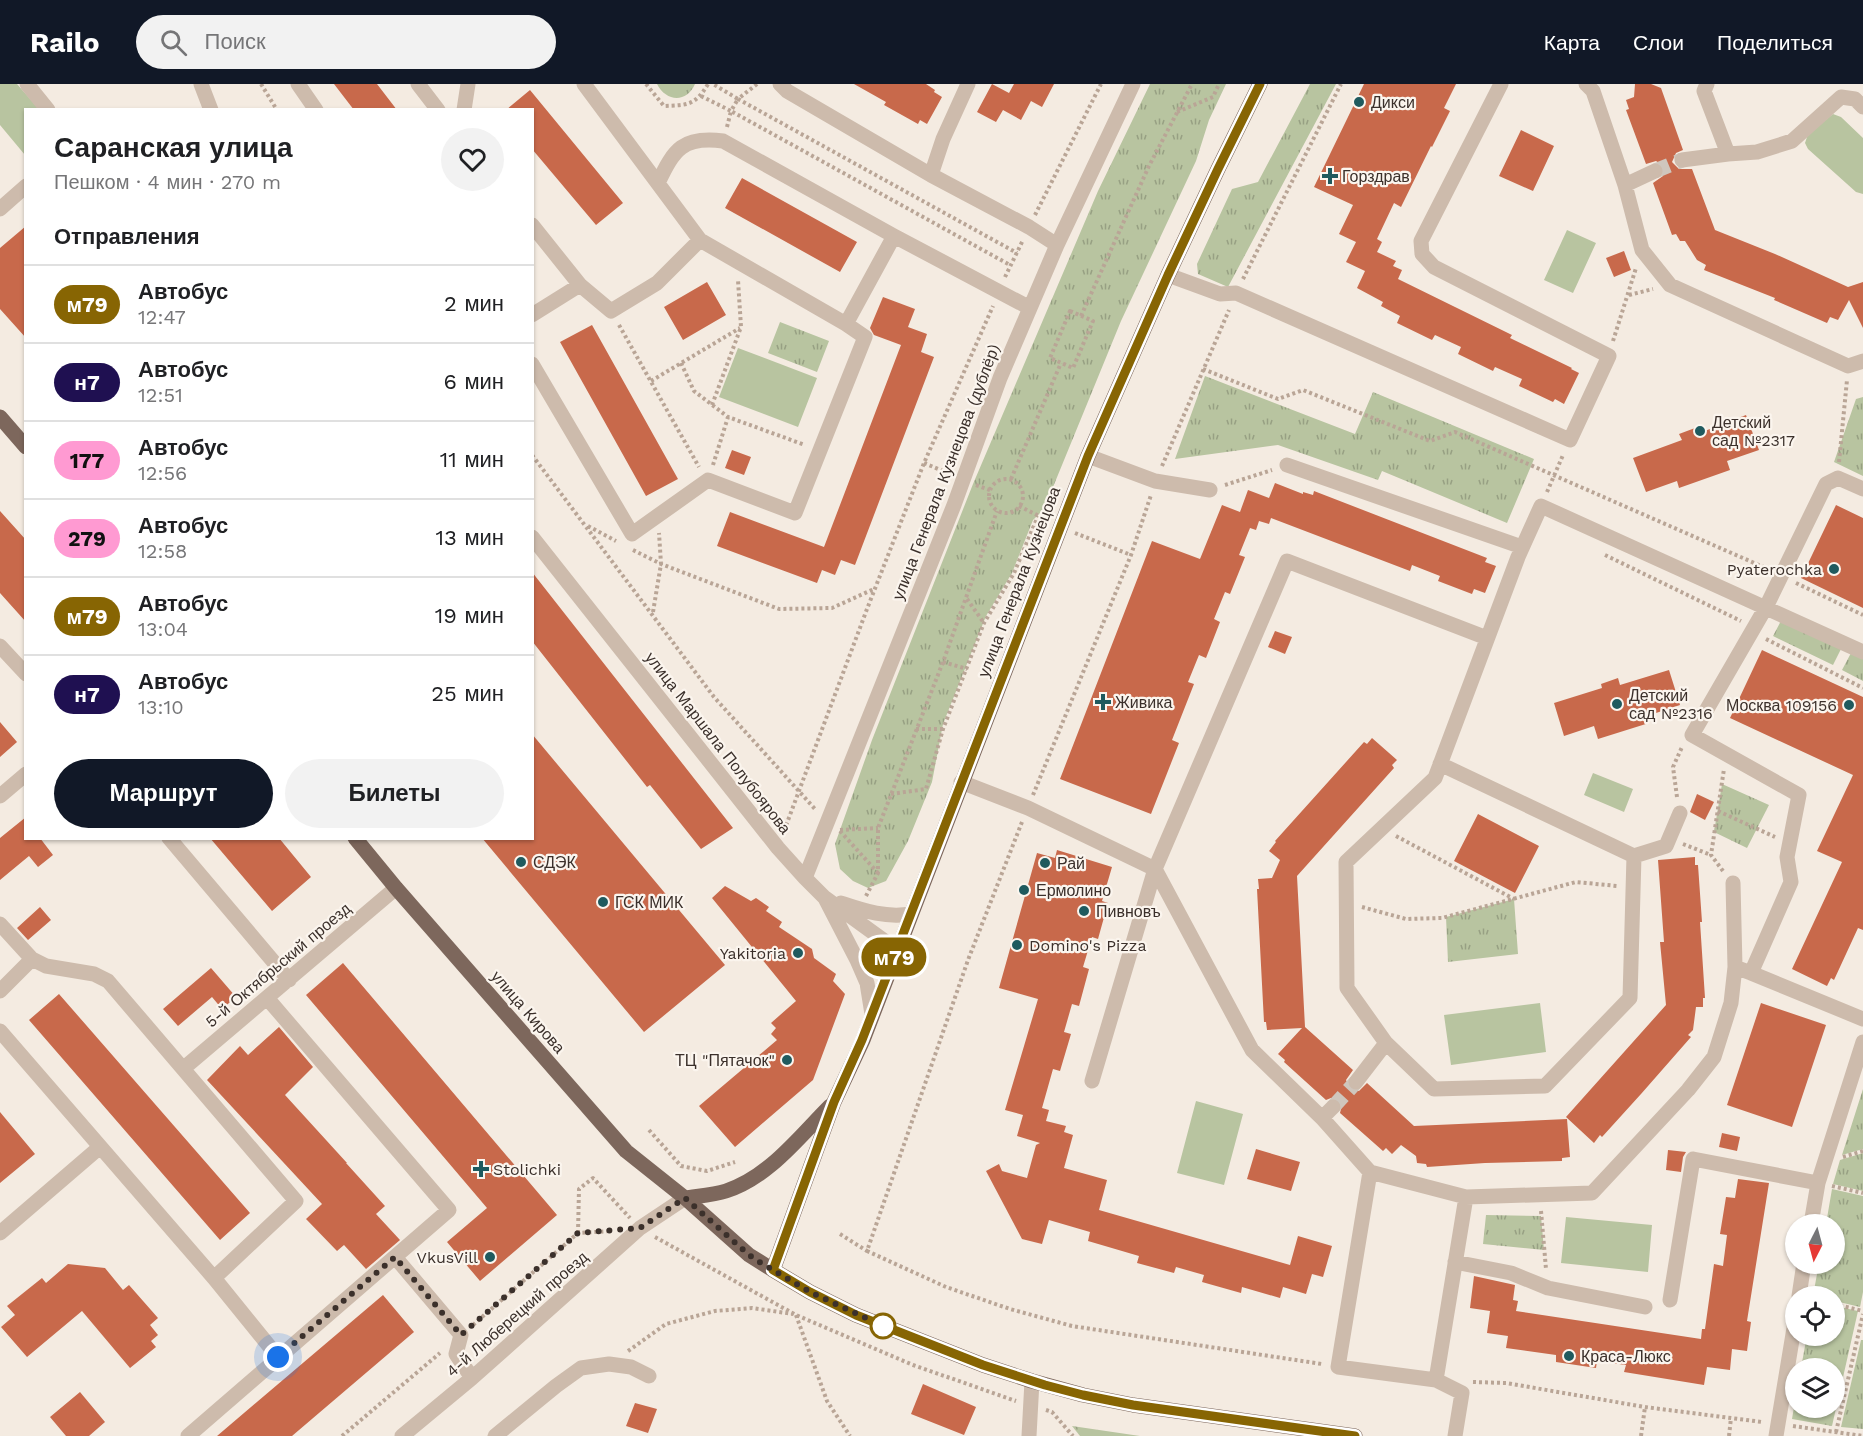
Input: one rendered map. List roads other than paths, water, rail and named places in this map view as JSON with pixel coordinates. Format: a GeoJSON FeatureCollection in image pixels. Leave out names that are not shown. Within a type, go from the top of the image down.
{"type":"FeatureCollection","features":[{"type":"Feature","properties":{"kind":"main road","name":"улица Генерала Кузнецова"},"geometry":{"type":"LineString","coordinates":[[773,1270],[834,1102],[872,1014],[1088,456],[1168,275],[1260,84]]}},
{"type":"Feature","properties":{"kind":"main road"},"geometry":{"type":"LineString","coordinates":[[0,417],[24,445]]}},
{"type":"Feature","properties":{"kind":"main road","name":"улица Кирова"},"geometry":{"type":"LineString","coordinates":[[357,840],[626,1151],[685,1198],[749,1255],[773,1270],[856,1315],[983,1365],[1032,1381],[1083,1395],[1133,1405],[1355,1436]]}},
{"type":"Feature","properties":{"kind":"main road","name":"улица Генерала Кузнецова"},"geometry":{"type":"LineString","coordinates":[[685,1198],[726,1191],[762,1172],[834,1102]]}},
{"type":"Feature","properties":{"kind":"street"},"geometry":{"type":"LineString","coordinates":[[27,84],[46,108]]}},
{"type":"Feature","properties":{"kind":"street"},"geometry":{"type":"LineString","coordinates":[[201,84],[210,108]]}},
{"type":"Feature","properties":{"kind":"street"},"geometry":{"type":"LineString","coordinates":[[298,84],[315,108]]}},
{"type":"Feature","properties":{"kind":"street"},"geometry":{"type":"LineString","coordinates":[[418,84],[436,108]]}},
{"type":"Feature","properties":{"kind":"street"},"geometry":{"type":"LineString","coordinates":[[464,108],[468,84]]}},
{"type":"Feature","properties":{"kind":"street"},"geometry":{"type":"LineString","coordinates":[[534,367],[632,534],[708,480],[795,513],[865,337],[700,240],[584,84]]}},
{"type":"Feature","properties":{"kind":"street"},"geometry":{"type":"LineString","coordinates":[[780,84],[787,91],[1057,245]]}},
{"type":"Feature","properties":{"kind":"street"},"geometry":{"type":"LineString","coordinates":[[931,174],[968,84]]}},
{"type":"Feature","properties":{"kind":"street","name":"улица Генерала Кузнецова (дублёр)"},"geometry":{"type":"LineString","coordinates":[[805,878],[833,826],[1000,378],[1057,245],[1133,84]]}},
{"type":"Feature","properties":{"kind":"street"},"geometry":{"type":"LineString","coordinates":[[1168,275],[1220,294],[1236,293],[1570,440],[1609,356],[1434,267],[1422,254],[1421,241],[1501,84]]}},
{"type":"Feature","properties":{"kind":"street"},"geometry":{"type":"LineString","coordinates":[[1707,84],[1704,91],[1728,154]]}},
{"type":"Feature","properties":{"kind":"street"},"geometry":{"type":"LineString","coordinates":[[1592,86],[1625,185],[1642,250],[1670,285],[1848,366],[1863,362]]}},
{"type":"Feature","properties":{"kind":"street"},"geometry":{"type":"LineString","coordinates":[[1682,160],[1757,152],[1792,141],[1841,97],[1855,99],[1863,107]]}},
{"type":"Feature","properties":{"kind":"street"},"geometry":{"type":"LineString","coordinates":[[658,183],[670,158],[689,142],[706,139],[723,141],[1030,308]]}},
{"type":"Feature","properties":{"kind":"street"},"geometry":{"type":"LineString","coordinates":[[1625,185],[1655,171]]}},
{"type":"Feature","properties":{"kind":"street"},"geometry":{"type":"LineString","coordinates":[[0,209],[24,188]]}},
{"type":"Feature","properties":{"kind":"street"},"geometry":{"type":"LineString","coordinates":[[534,228],[580,285],[611,311],[657,283],[700,240]]}},
{"type":"Feature","properties":{"kind":"street"},"geometry":{"type":"LineString","coordinates":[[846,324],[894,236]]}},
{"type":"Feature","properties":{"kind":"street"},"geometry":{"type":"LineString","coordinates":[[534,314],[580,285]]}},
{"type":"Feature","properties":{"kind":"street"},"geometry":{"type":"LineString","coordinates":[[1088,456],[1155,481],[1210,490]]}},
{"type":"Feature","properties":{"kind":"street"},"geometry":{"type":"LineString","coordinates":[[1287,465],[1522,547]]}},
{"type":"Feature","properties":{"kind":"street"},"geometry":{"type":"LineString","coordinates":[[1751,973],[1791,882],[1787,857],[1798,795],[1692,735],[1766,607],[1826,484],[1838,478],[1863,489]]}},
{"type":"Feature","properties":{"kind":"street"},"geometry":{"type":"LineString","coordinates":[[1634,856],[1630,998],[1545,1086],[1434,1089],[1386,1043],[1347,988],[1346,861],[1435,778],[1522,547],[1541,506],[1863,652]]}},
{"type":"Feature","properties":{"kind":"street","name":"улица Маршала Полубоярова"},"geometry":{"type":"LineString","coordinates":[[534,540],[778,848],[824,897],[897,950]]}},
{"type":"Feature","properties":{"kind":"street"},"geometry":{"type":"LineString","coordinates":[[1092,1081],[1155,869],[1287,561],[1487,638]]}},
{"type":"Feature","properties":{"kind":"street"},"geometry":{"type":"LineString","coordinates":[[0,646],[24,672]]}},
{"type":"Feature","properties":{"kind":"street"},"geometry":{"type":"LineString","coordinates":[[1440,764],[1634,856],[1666,846],[1680,813]]}},
{"type":"Feature","properties":{"kind":"street"},"geometry":{"type":"LineString","coordinates":[[0,796],[24,776]]}},
{"type":"Feature","properties":{"kind":"street"},"geometry":{"type":"LineString","coordinates":[[961,782],[1028,808],[1155,869],[1252,1050],[1328,1112],[1370,1172],[1466,1197],[1592,1193],[1688,1090],[1714,1057],[1731,1003],[1735,967],[1733,883]]}},
{"type":"Feature","properties":{"kind":"street"},"geometry":{"type":"LineString","coordinates":[[171,840],[289,980]]}},
{"type":"Feature","properties":{"kind":"street","name":"5-й Октябрьский проезд"},"geometry":{"type":"LineString","coordinates":[[184,1068],[396,888]]}},
{"type":"Feature","properties":{"kind":"street"},"geometry":{"type":"LineString","coordinates":[[824,897],[875,914],[897,916],[911,914]]}},
{"type":"Feature","properties":{"kind":"street"},"geometry":{"type":"LineString","coordinates":[[824,897],[867,983],[872,1014]]}},
{"type":"Feature","properties":{"kind":"street"},"geometry":{"type":"LineString","coordinates":[[0,924],[32,959],[46,966],[94,974],[108,981],[296,1202],[214,1278]]}},
{"type":"Feature","properties":{"kind":"street"},"geometry":{"type":"LineString","coordinates":[[0,991],[32,959]]}},
{"type":"Feature","properties":{"kind":"street"},"geometry":{"type":"LineString","coordinates":[[1735,967],[1863,1019]]}},
{"type":"Feature","properties":{"kind":"street"},"geometry":{"type":"LineString","coordinates":[[188,1436],[449,1210],[267,998]]}},
{"type":"Feature","properties":{"kind":"street"},"geometry":{"type":"LineString","coordinates":[[0,1031],[214,1278],[278,1357]]}},
{"type":"Feature","properties":{"kind":"street"},"geometry":{"type":"LineString","coordinates":[[1813,1214],[1818,1183],[1863,1042]]}},
{"type":"Feature","properties":{"kind":"street"},"geometry":{"type":"LineString","coordinates":[[1356,1082],[1386,1043]]}},
{"type":"Feature","properties":{"kind":"street"},"geometry":{"type":"LineString","coordinates":[[0,1233],[100,1147]]}},
{"type":"Feature","properties":{"kind":"street"},"geometry":{"type":"LineString","coordinates":[[1670,1300],[1693,1159],[1818,1183]]}},
{"type":"Feature","properties":{"kind":"street"},"geometry":{"type":"LineString","coordinates":[[1370,1172],[1338,1367],[1367,1366],[1407,1371],[1436,1380],[1462,1393],[1455,1436]]}},
{"type":"Feature","properties":{"kind":"street"},"geometry":{"type":"LineString","coordinates":[[1436,1380],[1466,1197]]}},
{"type":"Feature","properties":{"kind":"street","name":"4-й Люберецкий проезд"},"geometry":{"type":"LineString","coordinates":[[402,1436],[472,1378],[640,1228],[685,1198]]}},
{"type":"Feature","properties":{"kind":"street"},"geometry":{"type":"LineString","coordinates":[[395,1257],[461,1335],[456,1354],[472,1378]]}},
{"type":"Feature","properties":{"kind":"street"},"geometry":{"type":"LineString","coordinates":[[1455,1262],[1511,1273],[1548,1288],[1645,1307]]}},
{"type":"Feature","properties":{"kind":"street"},"geometry":{"type":"LineString","coordinates":[[1777,1430],[1791,1346]]}},
{"type":"Feature","properties":{"kind":"street"},"geometry":{"type":"LineString","coordinates":[[495,1436],[581,1368],[609,1364],[632,1366],[649,1376]]}},
{"type":"Feature","properties":{"kind":"street"},"geometry":{"type":"LineString","coordinates":[[1029,1436],[1032,1381]]}},
{"type":"Feature","properties":{"kind":"tunnel"},"geometry":{"type":"LineString","coordinates":[[1655,171],[1682,160]]}},
{"type":"Feature","properties":{"kind":"tunnel"},"geometry":{"type":"LineString","coordinates":[[1333,1107],[1356,1082]]}},
{"type":"Feature","properties":{"kind":"place","name":"Дикси"},"geometry":{"type":"Point","coordinates":[1359,102]}},
{"type":"Feature","properties":{"kind":"place","name":"Горздрав"},"geometry":{"type":"Point","coordinates":[1330,176]}},
{"type":"Feature","properties":{"kind":"place","name":"Детский сад №2317"},"geometry":{"type":"Point","coordinates":[1700,431]}},
{"type":"Feature","properties":{"kind":"place","name":"Pyaterochka"},"geometry":{"type":"Point","coordinates":[1834,569]}},
{"type":"Feature","properties":{"kind":"place","name":"Живика"},"geometry":{"type":"Point","coordinates":[1103,702]}},
{"type":"Feature","properties":{"kind":"place","name":"Детский сад №2316"},"geometry":{"type":"Point","coordinates":[1617,704]}},
{"type":"Feature","properties":{"kind":"place","name":"Москва 109156"},"geometry":{"type":"Point","coordinates":[1849,705]}},
{"type":"Feature","properties":{"kind":"place","name":"СДЭК"},"geometry":{"type":"Point","coordinates":[521,862]}},
{"type":"Feature","properties":{"kind":"place","name":"Рай"},"geometry":{"type":"Point","coordinates":[1045,863]}},
{"type":"Feature","properties":{"kind":"place","name":"Ермолино"},"geometry":{"type":"Point","coordinates":[1024,890]}},
{"type":"Feature","properties":{"kind":"place","name":"ГСК МИК"},"geometry":{"type":"Point","coordinates":[603,902]}},
{"type":"Feature","properties":{"kind":"place","name":"Пивновъ"},"geometry":{"type":"Point","coordinates":[1084,911]}},
{"type":"Feature","properties":{"kind":"place","name":"Domino's Pizza"},"geometry":{"type":"Point","coordinates":[1017,945]}},
{"type":"Feature","properties":{"kind":"place","name":"Yakitoria"},"geometry":{"type":"Point","coordinates":[798,953]}},
{"type":"Feature","properties":{"kind":"place","name":"ТЦ \"Пятачок\""},"geometry":{"type":"Point","coordinates":[787,1060]}},
{"type":"Feature","properties":{"kind":"place","name":"Stolichki"},"geometry":{"type":"Point","coordinates":[481,1169]}},
{"type":"Feature","properties":{"kind":"place","name":"VkusVill"},"geometry":{"type":"Point","coordinates":[490,1257]}},
{"type":"Feature","properties":{"kind":"place","name":"Краса-Люкс"},"geometry":{"type":"Point","coordinates":[1569,1356]}}]}
